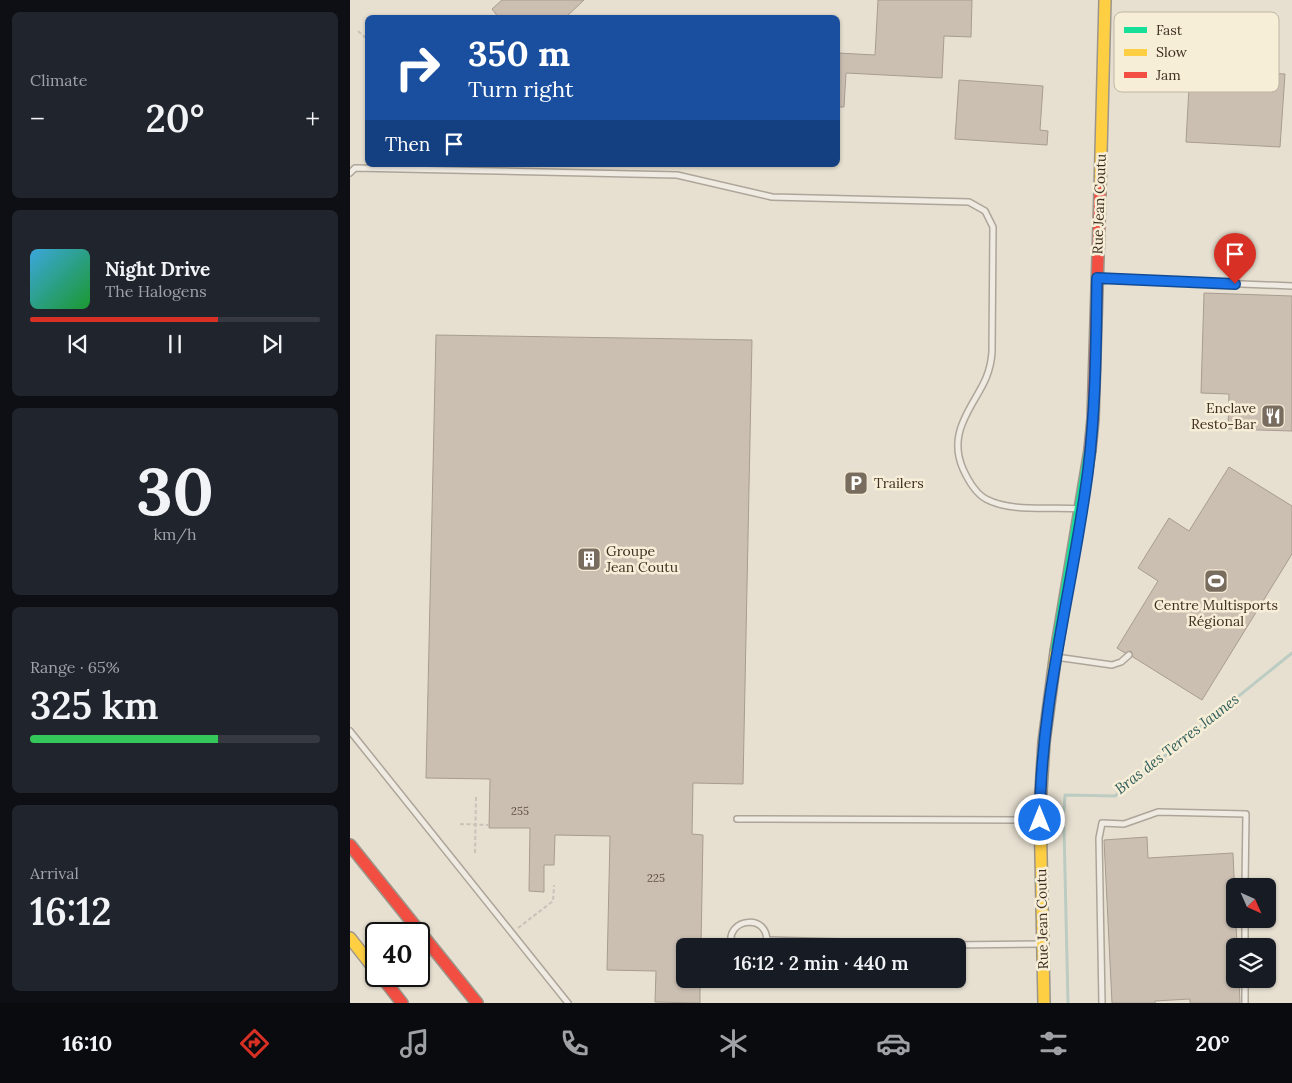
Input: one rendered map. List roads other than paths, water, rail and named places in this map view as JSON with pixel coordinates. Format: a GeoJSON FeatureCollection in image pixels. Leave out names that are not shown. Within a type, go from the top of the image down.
{"type":"FeatureCollection","features":[{"type":"Feature","properties":{"kind":"main road","name":"Rue Jean Coutu"},"geometry":{"type":"LineString","coordinates":[[1044,1003],[1040,820],[1044,740],[1056,657],[1082,509],[1093,419],[1105,0]]}},
{"type":"Feature","properties":{"kind":"main road"},"geometry":{"type":"LineString","coordinates":[[350,845],[477,1003]]}},
{"type":"Feature","properties":{"kind":"main road"},"geometry":{"type":"LineString","coordinates":[[350,938],[365,957]]}},
{"type":"Feature","properties":{"kind":"main road"},"geometry":{"type":"LineString","coordinates":[[389,987],[402,1003]]}},
{"type":"Feature","properties":{"kind":"lane"},"geometry":{"type":"LineString","coordinates":[[350,173],[355,168],[677,175],[772,198],[969,202],[985,211],[993,227],[992,352],[991,370],[968,411],[958,434],[958,458],[970,484],[986,499],[1008,505],[1082,509]]}},
{"type":"Feature","properties":{"kind":"lane"},"geometry":{"type":"LineString","coordinates":[[1097,278],[1292,286]]}},
{"type":"Feature","properties":{"kind":"lane"},"geometry":{"type":"LineString","coordinates":[[1056,657],[1112,665],[1121,662],[1129,655]]}},
{"type":"Feature","properties":{"kind":"lane"},"geometry":{"type":"LineString","coordinates":[[350,731],[568,1003]]}},
{"type":"Feature","properties":{"kind":"lane"},"geometry":{"type":"LineString","coordinates":[[1102,1003],[1099,838],[1102,823],[1124,824],[1158,812],[1246,814],[1245,878]]}},
{"type":"Feature","properties":{"kind":"lane"},"geometry":{"type":"LineString","coordinates":[[736,819],[1040,820]]}},
{"type":"Feature","properties":{"kind":"lane"},"geometry":{"type":"LineString","coordinates":[[731,938],[734,930],[738,926],[748,922],[760,925],[767,938]]}},
{"type":"Feature","properties":{"kind":"lane"},"geometry":{"type":"LineString","coordinates":[[966,945],[1043,944]]}},
{"type":"Feature","properties":{"kind":"lane"},"geometry":{"type":"LineString","coordinates":[[1245,988],[1245,1003]]}},
{"type":"Feature","properties":{"kind":"waterway","name":"Bras des Terres Jaunes"},"geometry":{"type":"LineString","coordinates":[[1064,811],[1065,795],[1115,796],[1292,653]]}},
{"type":"Feature","properties":{"kind":"waterway","name":"Bras des Terres Jaunes"},"geometry":{"type":"LineString","coordinates":[[1064,828],[1068,1003]]}},
{"type":"Feature","properties":{"kind":"place","name":"Enclave Resto-Bar"},"geometry":{"type":"Point","coordinates":[1273,416]}},
{"type":"Feature","properties":{"kind":"place","name":"Trailers"},"geometry":{"type":"Point","coordinates":[856,483]}},
{"type":"Feature","properties":{"kind":"place","name":"Groupe Jean Coutu"},"geometry":{"type":"Point","coordinates":[589,559]}},
{"type":"Feature","properties":{"kind":"place","name":"Centre Multisports Régional"},"geometry":{"type":"Point","coordinates":[1216,581]}}]}
